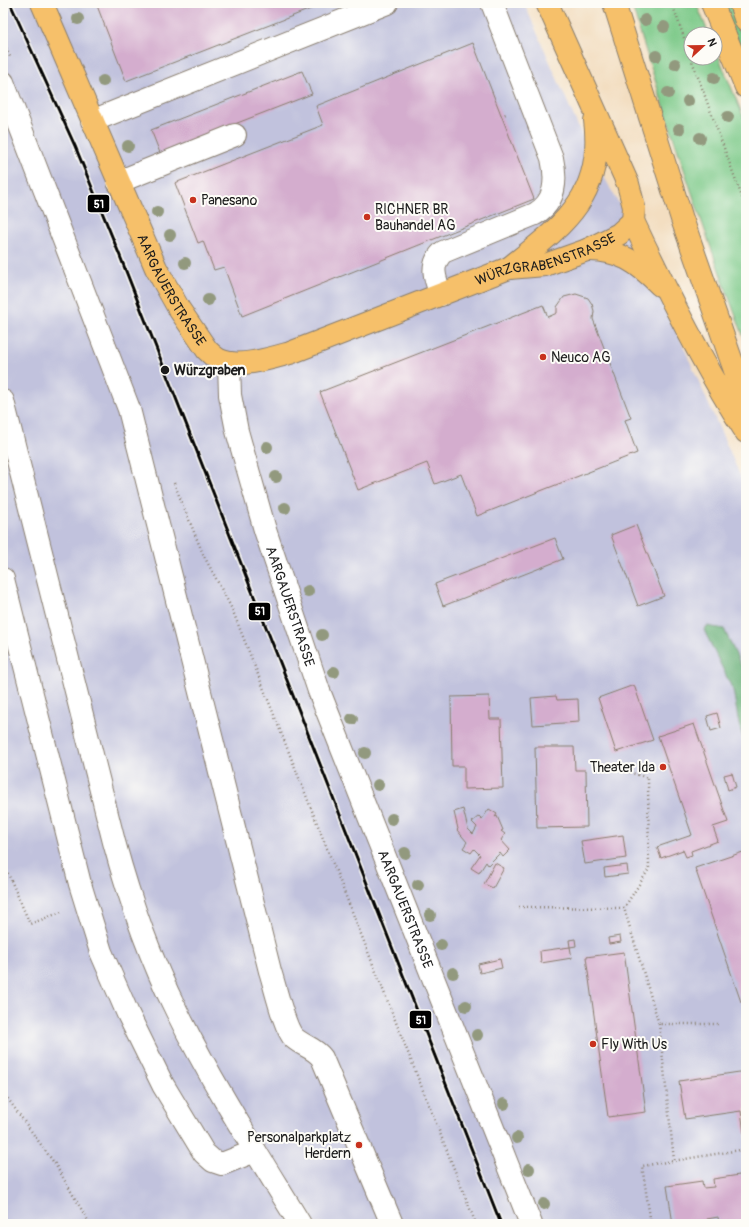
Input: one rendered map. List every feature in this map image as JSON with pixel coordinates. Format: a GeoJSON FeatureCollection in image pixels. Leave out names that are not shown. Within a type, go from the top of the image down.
{"type":"FeatureCollection","features":[{"type":"Feature","properties":{"kind":"main road","name":"AARGAUERSTRASSE"},"geometry":{"type":"LineString","coordinates":[[42,3],[156,268],[179,309],[207,350],[214,357],[229,363]]}},
{"type":"Feature","properties":{"kind":"main road"},"geometry":{"type":"LineString","coordinates":[[547,3],[628,184],[634,207],[633,221],[666,292],[719,390],[746,432]]}},
{"type":"Feature","properties":{"kind":"main road"},"geometry":{"type":"LineString","coordinates":[[614,3],[649,118],[746,402]]}},
{"type":"Feature","properties":{"kind":"main road"},"geometry":{"type":"LineString","coordinates":[[712,3],[746,87]]}},
{"type":"Feature","properties":{"kind":"main road"},"geometry":{"type":"LineString","coordinates":[[740,3],[746,21]]}},
{"type":"Feature","properties":{"kind":"main road"},"geometry":{"type":"LineString","coordinates":[[509,268],[562,226],[580,203],[589,186],[596,149],[596,128],[591,102]]}},
{"type":"Feature","properties":{"kind":"main road","name":"WÜRZGRABENSTRASSE"},"geometry":{"type":"LineString","coordinates":[[229,363],[262,360],[290,353],[509,268],[545,265],[587,250],[619,234],[633,221]]}},
{"type":"Feature","properties":{"kind":"main road"},"geometry":{"type":"LineString","coordinates":[[587,250],[605,249],[625,257],[648,273],[666,292]]}},
{"type":"Feature","properties":{"kind":"street"},"geometry":{"type":"LineString","coordinates":[[92,121],[387,3]]}},
{"type":"Feature","properties":{"kind":"street"},"geometry":{"type":"LineString","coordinates":[[441,295],[434,270],[434,265],[439,255],[448,249],[542,210],[547,205],[554,190],[555,171],[552,158],[492,3]]}},
{"type":"Feature","properties":{"kind":"street"},"geometry":{"type":"LineString","coordinates":[[3,82],[129,409],[270,971],[288,1026],[293,1036],[314,1050],[322,1058],[392,1224]]}},
{"type":"Feature","properties":{"kind":"street"},"geometry":{"type":"LineString","coordinates":[[118,182],[235,135]]}},
{"type":"Feature","properties":{"kind":"street","name":"AARGAUERSTRASSE"},"geometry":{"type":"LineString","coordinates":[[229,363],[230,395],[237,431],[265,530],[319,691],[531,1224]]}},
{"type":"Feature","properties":{"kind":"street"},"geometry":{"type":"LineString","coordinates":[[3,401],[114,842],[135,914],[179,1017],[199,1055],[300,1224]]}},
{"type":"Feature","properties":{"kind":"street"},"geometry":{"type":"LineString","coordinates":[[3,579],[86,904],[101,952],[128,1014],[163,1086],[196,1142],[210,1159],[219,1164],[255,1151]]}},
{"type":"Feature","properties":{"kind":"path"},"geometry":{"type":"LineString","coordinates":[[672,3],[683,35]]}},
{"type":"Feature","properties":{"kind":"path"},"geometry":{"type":"LineString","coordinates":[[3,42],[11,60]]}},
{"type":"Feature","properties":{"kind":"path"},"geometry":{"type":"LineString","coordinates":[[694,66],[746,208]]}},
{"type":"Feature","properties":{"kind":"path"},"geometry":{"type":"LineString","coordinates":[[173,480],[203,554],[232,609],[476,1224]]}},
{"type":"Feature","properties":{"kind":"path"},"geometry":{"type":"LineString","coordinates":[[603,764],[648,778],[649,869],[624,908],[659,1024],[674,1160]]}},
{"type":"Feature","properties":{"kind":"path"},"geometry":{"type":"LineString","coordinates":[[3,862],[30,924],[86,904]]}},
{"type":"Feature","properties":{"kind":"path"},"geometry":{"type":"LineString","coordinates":[[519,907],[624,908]]}},
{"type":"Feature","properties":{"kind":"path"},"geometry":{"type":"LineString","coordinates":[[659,1024],[719,1024]]}},
{"type":"Feature","properties":{"kind":"path"},"geometry":{"type":"LineString","coordinates":[[3,1092],[55,1164],[90,1224]]}},
{"type":"Feature","properties":{"kind":"path"},"geometry":{"type":"LineString","coordinates":[[651,1224],[642,1166],[746,1149]]}},
{"type":"Feature","properties":{"kind":"shaded area"},"geometry":{"type":"Polygon","coordinates":[[[3,3],[524,3],[585,142],[629,222],[746,489],[746,1224],[3,1224],[3,3]]]}},
{"type":"Feature","properties":{"kind":"green space"},"geometry":{"type":"Polygon","coordinates":[[[631,3],[696,3],[706,26],[683,26],[683,66],[722,66],[746,123],[746,343],[715,259],[631,3]]]}},
{"type":"Feature","properties":{"kind":"green space"},"geometry":{"type":"Polygon","coordinates":[[[721,3],[731,3],[746,48],[746,68],[721,3]]]}},
{"type":"Feature","properties":{"kind":"green space"},"geometry":{"type":"Polygon","coordinates":[[[707,626],[724,629],[746,676],[746,748],[739,724],[733,690],[704,630],[707,626]]]}},
{"type":"Feature","properties":{"kind":"building"},"geometry":{"type":"Polygon","coordinates":[[[96,3],[326,3],[126,81],[96,3]]]}},
{"type":"Feature","properties":{"kind":"building"},"geometry":{"type":"Polygon","coordinates":[[[473,43],[534,199],[242,316],[224,267],[214,270],[203,241],[198,243],[175,183],[323,125],[316,106],[473,43]]]}},
{"type":"Feature","properties":{"kind":"building"},"geometry":{"type":"Polygon","coordinates":[[[302,71],[312,94],[160,153],[151,130],[302,71]]]}},
{"type":"Feature","properties":{"kind":"building"},"geometry":{"type":"Polygon","coordinates":[[[576,294],[588,298],[592,304],[594,311],[593,319],[631,418],[625,420],[637,453],[477,516],[461,474],[435,484],[427,463],[358,490],[320,392],[543,305],[548,317],[557,313],[557,307],[564,297],[576,294]]]}},
{"type":"Feature","properties":{"kind":"building"},"geometry":{"type":"Polygon","coordinates":[[[636,525],[664,596],[638,606],[611,535],[636,525]]]}},
{"type":"Feature","properties":{"kind":"building"},"geometry":{"type":"Polygon","coordinates":[[[555,538],[563,559],[443,606],[435,584],[555,538]]]}},
{"type":"Feature","properties":{"kind":"building"},"geometry":{"type":"Polygon","coordinates":[[[634,685],[653,740],[616,752],[598,698],[634,685]]]}},
{"type":"Feature","properties":{"kind":"building"},"geometry":{"type":"Polygon","coordinates":[[[489,696],[490,719],[501,719],[503,788],[464,789],[464,766],[452,766],[451,697],[489,696]]]}},
{"type":"Feature","properties":{"kind":"building"},"geometry":{"type":"Polygon","coordinates":[[[556,696],[557,700],[578,699],[579,722],[533,725],[531,698],[556,696]]]}},
{"type":"Feature","properties":{"kind":"building"},"geometry":{"type":"Polygon","coordinates":[[[717,713],[721,728],[711,731],[707,716],[717,713]]]}},
{"type":"Feature","properties":{"kind":"building"},"geometry":{"type":"Polygon","coordinates":[[[694,724],[728,822],[713,827],[718,841],[691,851],[692,855],[686,857],[683,850],[661,858],[657,847],[692,835],[658,736],[694,724]]]}},
{"type":"Feature","properties":{"kind":"building"},"geometry":{"type":"Polygon","coordinates":[[[535,747],[574,747],[575,770],[586,770],[587,827],[537,828],[535,747]]]}},
{"type":"Feature","properties":{"kind":"building"},"geometry":{"type":"Polygon","coordinates":[[[732,773],[736,787],[728,790],[724,775],[732,773]]]}},
{"type":"Feature","properties":{"kind":"building"},"geometry":{"type":"Polygon","coordinates":[[[463,809],[468,829],[473,834],[477,827],[472,822],[479,816],[482,819],[489,809],[497,814],[495,817],[497,816],[503,830],[501,831],[505,834],[501,840],[510,850],[503,857],[500,853],[488,865],[486,862],[479,873],[471,868],[480,855],[474,849],[471,853],[463,848],[467,842],[457,830],[454,812],[463,809]]]}},
{"type":"Feature","properties":{"kind":"building"},"geometry":{"type":"Polygon","coordinates":[[[623,835],[626,858],[585,864],[581,841],[623,835]]]}},
{"type":"Feature","properties":{"kind":"building"},"geometry":{"type":"Polygon","coordinates":[[[743,852],[746,861],[746,1000],[741,1002],[695,868],[743,852]]]}},
{"type":"Feature","properties":{"kind":"building"},"geometry":{"type":"Polygon","coordinates":[[[495,863],[504,868],[493,888],[484,884],[495,863]]]}},
{"type":"Feature","properties":{"kind":"building"},"geometry":{"type":"Polygon","coordinates":[[[627,865],[628,874],[605,877],[604,868],[627,865]]]}},
{"type":"Feature","properties":{"kind":"building"},"geometry":{"type":"Polygon","coordinates":[[[620,936],[621,942],[609,944],[608,938],[620,936]]]}},
{"type":"Feature","properties":{"kind":"building"},"geometry":{"type":"Polygon","coordinates":[[[575,939],[576,946],[570,947],[569,940],[575,939]]]}},
{"type":"Feature","properties":{"kind":"building"},"geometry":{"type":"Polygon","coordinates":[[[570,947],[572,958],[541,963],[540,951],[570,947]]]}},
{"type":"Feature","properties":{"kind":"building"},"geometry":{"type":"Polygon","coordinates":[[[624,952],[646,1112],[608,1117],[586,957],[624,952]]]}},
{"type":"Feature","properties":{"kind":"building"},"geometry":{"type":"Polygon","coordinates":[[[500,959],[502,968],[480,973],[478,964],[500,959]]]}},
{"type":"Feature","properties":{"kind":"building"},"geometry":{"type":"Polygon","coordinates":[[[746,1071],[746,1133],[744,1133],[741,1111],[685,1119],[679,1081],[746,1071]]]}},
{"type":"Feature","properties":{"kind":"building"},"geometry":{"type":"Polygon","coordinates":[[[746,1174],[746,1221],[719,1224],[718,1217],[707,1219],[708,1224],[673,1224],[667,1186],[702,1181],[703,1188],[714,1187],[713,1179],[746,1174]]]}},
{"type":"Feature","properties":{"kind":"transit line","name":"51"},"geometry":{"type":"LineString","coordinates":[[10,3],[75,146],[120,256],[501,1224]]}},
{"type":"Feature","properties":{"kind":"place","name":"Panesano"},"geometry":{"type":"Point","coordinates":[193,200]}},
{"type":"Feature","properties":{"kind":"place","name":"RICHNER BR Bauhandel AG"},"geometry":{"type":"Point","coordinates":[367,217]}},
{"type":"Feature","properties":{"kind":"place","name":"Neuco AG"},"geometry":{"type":"Point","coordinates":[543,357]}},
{"type":"Feature","properties":{"kind":"place","name":"Würzgraben"},"geometry":{"type":"Point","coordinates":[165,370]}},
{"type":"Feature","properties":{"kind":"place","name":"Theater Ida"},"geometry":{"type":"Point","coordinates":[663,767]}},
{"type":"Feature","properties":{"kind":"place","name":"Fly With Us"},"geometry":{"type":"Point","coordinates":[593,1044]}},
{"type":"Feature","properties":{"kind":"place","name":"Personalparkplatz Herdern"},"geometry":{"type":"Point","coordinates":[359,1145]}}]}
